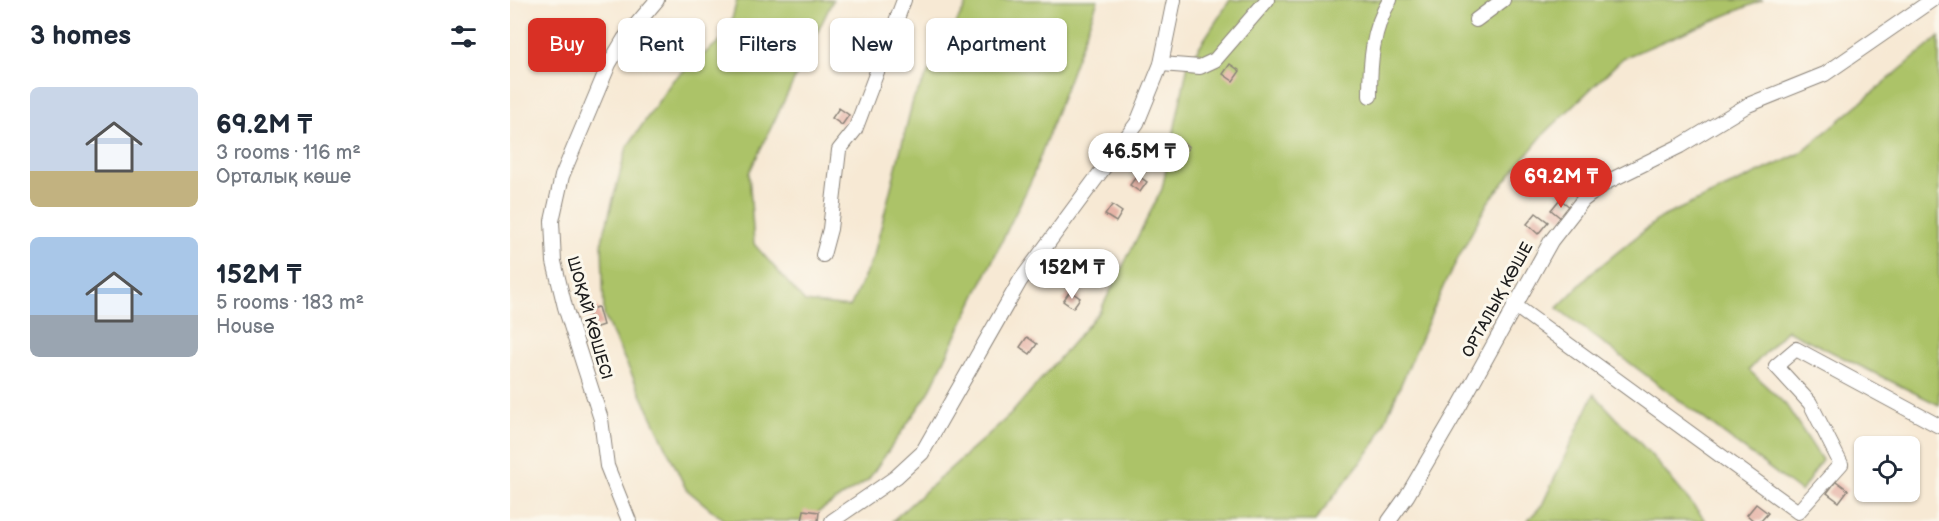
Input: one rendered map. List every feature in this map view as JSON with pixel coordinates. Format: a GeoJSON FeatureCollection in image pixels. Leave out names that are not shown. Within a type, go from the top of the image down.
{"type":"FeatureCollection","features":[{"type":"Feature","properties":{"kind":"street","name":"ШОҚАЙ КӨШЕСІ"},"geometry":{"type":"LineString","coordinates":[[629,521],[607,466],[602,419],[565,307],[554,262],[552,221],[562,176],[609,64],[624,39],[657,0]]}},
{"type":"Feature","properties":{"kind":"street"},"geometry":{"type":"LineString","coordinates":[[824,255],[830,229],[839,150],[855,130],[904,0]]}},
{"type":"Feature","properties":{"kind":"street"},"geometry":{"type":"LineString","coordinates":[[832,521],[896,477],[922,453],[1020,282],[1137,123],[1161,64],[1174,0]]}},
{"type":"Feature","properties":{"kind":"street"},"geometry":{"type":"LineString","coordinates":[[1161,64],[1200,67],[1215,60],[1267,0]]}},
{"type":"Feature","properties":{"kind":"street"},"geometry":{"type":"LineString","coordinates":[[1370,96],[1370,72],[1376,34],[1390,0]]}},
{"type":"Feature","properties":{"kind":"street"},"geometry":{"type":"LineString","coordinates":[[1476,20],[1503,0]]}},
{"type":"Feature","properties":{"kind":"street","name":"ОРТАЛЫҚ КӨШЕ"},"geometry":{"type":"LineString","coordinates":[[1389,521],[1432,454],[1551,241],[1583,200],[1607,182],[1680,146],[1748,105],[1826,74],[1932,0]]}},
{"type":"Feature","properties":{"kind":"street"},"geometry":{"type":"LineString","coordinates":[[1514,305],[1798,512],[1841,464],[1810,403],[1776,366],[1796,349],[1939,426]]}},
{"type":"Feature","properties":{"kind":"green space"},"geometry":{"type":"Polygon","coordinates":[[[737,0],[833,0],[818,31],[818,18],[732,18],[737,0]]]}},
{"type":"Feature","properties":{"kind":"green space"},"geometry":{"type":"Polygon","coordinates":[[[969,0],[1098,0],[1031,181],[928,394],[868,480],[804,521],[725,521],[686,489],[604,316],[602,241],[627,147],[673,80],[683,72],[705,72],[705,53],[717,43],[717,72],[798,72],[749,173],[754,244],[805,302],[850,307],[874,255],[913,100],[929,72],[1067,72],[1067,18],[959,18],[969,0]]]}},
{"type":"Feature","properties":{"kind":"green space"},"geometry":{"type":"Polygon","coordinates":[[[1230,0],[1763,0],[1623,58],[1543,135],[1488,202],[1444,285],[1376,442],[1315,521],[892,521],[1010,415],[1100,311],[1162,189],[1188,64],[1230,0]]]}},
{"type":"Feature","properties":{"kind":"green space"},"geometry":{"type":"Polygon","coordinates":[[[1939,37],[1939,405],[1787,330],[1749,370],[1786,405],[1822,460],[1801,492],[1557,308],[1594,271],[1660,218],[1799,154],[1939,37]]]}},
{"type":"Feature","properties":{"kind":"green space"},"geometry":{"type":"Polygon","coordinates":[[[1594,394],[1653,457],[1706,521],[1527,521],[1542,505],[1594,394]]]}},
{"type":"Feature","properties":{"kind":"building"},"geometry":{"type":"Polygon","coordinates":[[[1230,64],[1240,71],[1233,81],[1223,74],[1230,64]]]}},
{"type":"Feature","properties":{"kind":"building"},"geometry":{"type":"Polygon","coordinates":[[[839,108],[849,115],[842,125],[832,118],[839,108]]]}},
{"type":"Feature","properties":{"kind":"building"},"geometry":{"type":"Polygon","coordinates":[[[1178,140],[1189,147],[1182,157],[1171,151],[1178,140]]]}},
{"type":"Feature","properties":{"kind":"building"},"geometry":{"type":"Polygon","coordinates":[[[1137,175],[1147,182],[1140,192],[1130,185],[1137,175]]]}},
{"type":"Feature","properties":{"kind":"building"},"geometry":{"type":"Polygon","coordinates":[[[1560,199],[1571,208],[1562,219],[1551,210],[1560,199]]]}},
{"type":"Feature","properties":{"kind":"building"},"geometry":{"type":"Polygon","coordinates":[[[1112,205],[1122,212],[1116,222],[1105,215],[1112,205]]]}},
{"type":"Feature","properties":{"kind":"building"},"geometry":{"type":"Polygon","coordinates":[[[1536,213],[1548,222],[1538,234],[1527,224],[1536,213]]]}},
{"type":"Feature","properties":{"kind":"building"},"geometry":{"type":"Polygon","coordinates":[[[1070,291],[1080,298],[1073,308],[1063,301],[1070,291]]]}},
{"type":"Feature","properties":{"kind":"building"},"geometry":{"type":"Polygon","coordinates":[[[598,307],[603,325],[594,328],[587,310],[598,307]]]}},
{"type":"Feature","properties":{"kind":"building"},"geometry":{"type":"Polygon","coordinates":[[[1027,337],[1037,344],[1030,354],[1020,347],[1027,337]]]}},
{"type":"Feature","properties":{"kind":"building"},"geometry":{"type":"Polygon","coordinates":[[[1836,481],[1848,490],[1839,502],[1827,493],[1836,481]]]}},
{"type":"Feature","properties":{"kind":"building"},"geometry":{"type":"Polygon","coordinates":[[[1756,504],[1768,513],[1761,521],[1754,521],[1747,515],[1756,504]]]}},
{"type":"Feature","properties":{"kind":"building"},"geometry":{"type":"Polygon","coordinates":[[[804,510],[819,512],[818,521],[802,521],[804,510]]]}}]}
